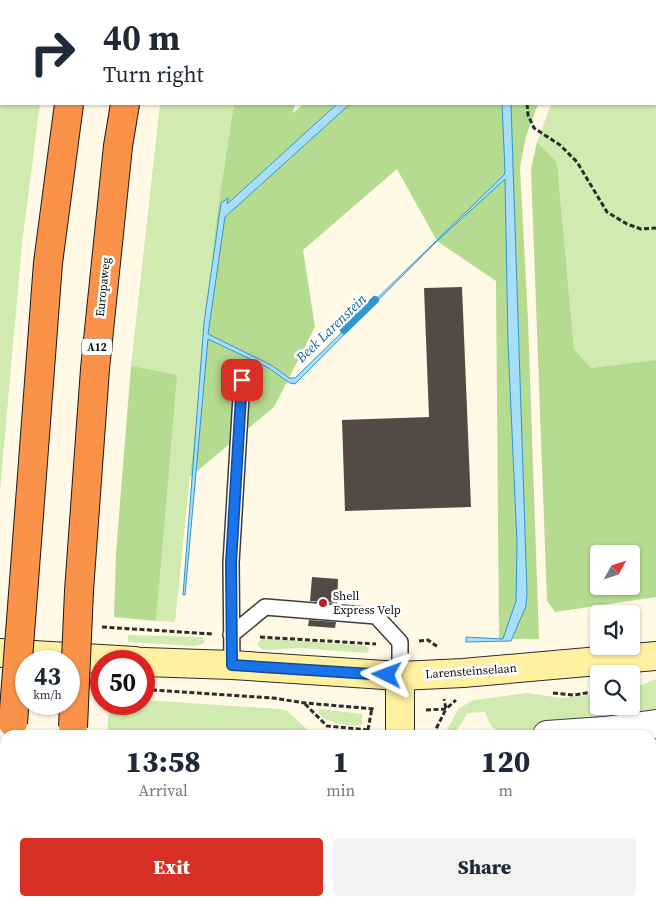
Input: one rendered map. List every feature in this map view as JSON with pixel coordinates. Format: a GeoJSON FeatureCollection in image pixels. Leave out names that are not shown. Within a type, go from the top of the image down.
{"type":"FeatureCollection","features":[{"type":"Feature","properties":{"kind":"highway"},"geometry":{"type":"LineString","coordinates":[[13,729],[48,263],[69,105]]}},
{"type":"Feature","properties":{"kind":"highway","name":"Europaweg"},"geometry":{"type":"LineString","coordinates":[[73,730],[79,591],[94,369],[118,146],[125,105]]}},
{"type":"Feature","properties":{"kind":"main road"},"geometry":{"type":"LineString","coordinates":[[0,653],[90,658]]}},
{"type":"Feature","properties":{"kind":"main road","name":"Larensteinselaan"},"geometry":{"type":"LineString","coordinates":[[155,662],[400,676],[656,656]]}},
{"type":"Feature","properties":{"kind":"main road"},"geometry":{"type":"LineString","coordinates":[[400,676],[400,730]]}},
{"type":"Feature","properties":{"kind":"street"},"geometry":{"type":"LineString","coordinates":[[611,730],[656,724]]}},
{"type":"Feature","properties":{"kind":"lane"},"geometry":{"type":"LineString","coordinates":[[232,665],[231,563],[242,380]]}},
{"type":"Feature","properties":{"kind":"lane"},"geometry":{"type":"LineString","coordinates":[[231,635],[265,607],[376,616],[400,642],[400,676]]}},
{"type":"Feature","properties":{"kind":"path"},"geometry":{"type":"LineString","coordinates":[[526,105],[534,128],[560,145],[577,162],[608,212],[627,224],[641,229],[656,228]]}},
{"type":"Feature","properties":{"kind":"path"},"geometry":{"type":"LineString","coordinates":[[122,628],[375,644]]}},
{"type":"Feature","properties":{"kind":"path"},"geometry":{"type":"LineString","coordinates":[[155,690],[167,691]]}},
{"type":"Feature","properties":{"kind":"path"},"geometry":{"type":"LineString","coordinates":[[305,703],[327,726],[368,730]]}},
{"type":"Feature","properties":{"kind":"green space"},"geometry":{"type":"Polygon","coordinates":[[[0,105],[40,105],[22,244],[0,491],[0,105]]]}},
{"type":"Feature","properties":{"kind":"green space"},"geometry":{"type":"Polygon","coordinates":[[[160,105],[234,105],[216,221],[175,622],[156,621],[161,553],[131,366],[160,105]]]}},
{"type":"Feature","properties":{"kind":"green space"},"geometry":{"type":"Polygon","coordinates":[[[234,105],[295,105],[293,113],[302,105],[538,105],[526,136],[520,167],[528,320],[539,639],[499,639],[496,281],[437,241],[397,169],[303,250],[315,327],[274,407],[190,477],[216,221],[234,105]]]}},
{"type":"Feature","properties":{"kind":"green space"},"geometry":{"type":"Polygon","coordinates":[[[551,105],[656,105],[656,360],[591,368],[574,349],[557,162],[537,142],[551,105]]]}},
{"type":"Feature","properties":{"kind":"green space"},"geometry":{"type":"Polygon","coordinates":[[[537,142],[557,162],[574,349],[591,368],[656,360],[656,597],[590,605],[590,607],[555,612],[547,601],[531,169],[537,142]]]}},
{"type":"Feature","properties":{"kind":"green space"},"geometry":{"type":"Polygon","coordinates":[[[131,366],[177,375],[156,621],[114,617],[116,553],[131,366]]]}},
{"type":"Feature","properties":{"kind":"green space"},"geometry":{"type":"Polygon","coordinates":[[[128,635],[202,637],[205,642],[194,646],[128,642],[128,635]]]}},
{"type":"Feature","properties":{"kind":"green space"},"geometry":{"type":"Polygon","coordinates":[[[262,638],[365,646],[368,647],[369,651],[366,653],[300,648],[264,650],[259,647],[258,643],[262,638]]]}},
{"type":"Feature","properties":{"kind":"green space"},"geometry":{"type":"Polygon","coordinates":[[[656,679],[656,714],[531,730],[496,730],[490,723],[485,712],[467,713],[457,730],[447,730],[459,708],[474,700],[527,693],[561,698],[590,695],[590,715],[640,715],[640,685],[656,679]]]}},
{"type":"Feature","properties":{"kind":"green space"},"geometry":{"type":"Polygon","coordinates":[[[155,701],[280,709],[287,711],[308,730],[107,730],[108,715],[155,715],[155,701]]]}},
{"type":"Feature","properties":{"kind":"green space"},"geometry":{"type":"Polygon","coordinates":[[[319,709],[362,714],[362,725],[345,725],[327,720],[318,713],[319,709]]]}},
{"type":"Feature","properties":{"kind":"water"},"geometry":{"type":"Polygon","coordinates":[[[336,105],[349,105],[225,217],[208,334],[271,365],[289,378],[295,378],[504,175],[502,105],[511,105],[527,593],[526,606],[511,641],[466,642],[466,637],[503,639],[516,601],[517,543],[508,343],[505,179],[435,243],[295,384],[290,383],[267,367],[208,339],[185,595],[183,595],[204,323],[221,203],[228,198],[227,204],[336,105]]]}},
{"type":"Feature","properties":{"kind":"building"},"geometry":{"type":"Polygon","coordinates":[[[462,287],[471,507],[345,511],[342,420],[429,417],[424,288],[462,287]]]}},
{"type":"Feature","properties":{"kind":"building"},"geometry":{"type":"Polygon","coordinates":[[[312,577],[338,579],[337,603],[310,601],[312,577]]]}},
{"type":"Feature","properties":{"kind":"building"},"geometry":{"type":"Polygon","coordinates":[[[309,620],[336,622],[335,628],[308,626],[309,620]]]}},
{"type":"Feature","properties":{"kind":"waterway","name":"Beek Larenstein"},"geometry":{"type":"LineString","coordinates":[[344,330],[375,300]]}},
{"type":"Feature","properties":{"kind":"place","name":"Shell Express Velp"},"geometry":{"type":"Point","coordinates":[323,603]}},
{"type":"Feature","properties":{"kind":"route"},"geometry":{"type":"LineString","coordinates":[[242,380],[231,563],[232,665],[387,675]]}}]}
